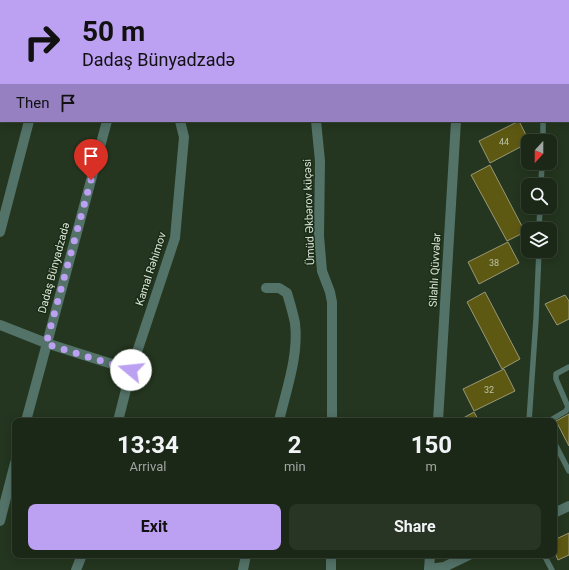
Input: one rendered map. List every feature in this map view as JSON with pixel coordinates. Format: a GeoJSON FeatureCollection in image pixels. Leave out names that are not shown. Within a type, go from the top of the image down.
{"type":"FeatureCollection","features":[{"type":"Feature","properties":{"kind":"street"},"geometry":{"type":"LineString","coordinates":[[0,232],[29,122]]}},
{"type":"Feature","properties":{"kind":"street","name":"Dadaş Bünyadzadə"},"geometry":{"type":"LineString","coordinates":[[27,418],[107,122]]}},
{"type":"Feature","properties":{"kind":"street","name":"Kamal Rəhimov"},"geometry":{"type":"LineString","coordinates":[[119,418],[131,370],[175,238],[184,137],[180,122]]}},
{"type":"Feature","properties":{"kind":"street","name":"Ümüd Əkbərov küçəsi"},"geometry":{"type":"LineString","coordinates":[[316,122],[320,161],[319,236],[322,271],[332,302],[332,418]]}},
{"type":"Feature","properties":{"kind":"street","name":"Silahlı Qüvvələr"},"geometry":{"type":"LineString","coordinates":[[438,418],[456,122]]}},
{"type":"Feature","properties":{"kind":"street"},"geometry":{"type":"LineString","coordinates":[[266,288],[279,288],[286,293],[293,313],[295,325],[292,368],[280,418]]}},
{"type":"Feature","properties":{"kind":"street"},"geometry":{"type":"LineString","coordinates":[[0,325],[46,344],[131,370]]}},
{"type":"Feature","properties":{"kind":"street"},"geometry":{"type":"LineString","coordinates":[[0,521],[12,475]]}},
{"type":"Feature","properties":{"kind":"street"},"geometry":{"type":"LineString","coordinates":[[557,512],[569,506]]}},
{"type":"Feature","properties":{"kind":"street"},"geometry":{"type":"LineString","coordinates":[[76,570],[81,558]]}},
{"type":"Feature","properties":{"kind":"street"},"geometry":{"type":"LineString","coordinates":[[243,570],[245,558]]}},
{"type":"Feature","properties":{"kind":"street"},"geometry":{"type":"LineString","coordinates":[[331,558],[331,570]]}},
{"type":"Feature","properties":{"kind":"street"},"geometry":{"type":"LineString","coordinates":[[430,558],[429,570],[444,567],[463,558]]}},
{"type":"Feature","properties":{"kind":"lane"},"geometry":{"type":"LineString","coordinates":[[542,134],[543,122]]}},
{"type":"Feature","properties":{"kind":"lane"},"geometry":{"type":"LineString","coordinates":[[529,418],[539,258]]}},
{"type":"Feature","properties":{"kind":"lane"},"geometry":{"type":"LineString","coordinates":[[554,418],[566,411],[568,407],[556,379],[556,374],[569,367]]}},
{"type":"Feature","properties":{"kind":"lane"},"geometry":{"type":"LineString","coordinates":[[557,448],[569,471]]}},
{"type":"Feature","properties":{"kind":"lane"},"geometry":{"type":"LineString","coordinates":[[546,558],[552,570]]}},
{"type":"Feature","properties":{"kind":"building"},"geometry":{"type":"Polygon","coordinates":[[[520,122],[526,134],[521,134],[521,147],[490,163],[479,141],[520,122]]]}},
{"type":"Feature","properties":{"kind":"building"},"geometry":{"type":"Polygon","coordinates":[[[490,165],[521,224],[521,234],[507,241],[471,175],[490,165]]]}},
{"type":"Feature","properties":{"kind":"building"},"geometry":{"type":"Polygon","coordinates":[[[508,242],[519,263],[479,284],[468,262],[508,242]]]}},
{"type":"Feature","properties":{"kind":"building"},"geometry":{"type":"Polygon","coordinates":[[[485,292],[520,359],[502,369],[467,302],[485,292]]]}},
{"type":"Feature","properties":{"kind":"building"},"geometry":{"type":"Polygon","coordinates":[[[565,295],[569,301],[569,319],[557,325],[545,304],[565,295]]]}},
{"type":"Feature","properties":{"kind":"building"},"geometry":{"type":"Polygon","coordinates":[[[504,369],[515,391],[474,411],[463,389],[504,369]]]}},
{"type":"Feature","properties":{"kind":"building"},"geometry":{"type":"Polygon","coordinates":[[[474,412],[477,418],[463,418],[474,412]]]}},
{"type":"Feature","properties":{"kind":"building"},"geometry":{"type":"Polygon","coordinates":[[[569,414],[569,446],[557,423],[557,420],[569,414]]]}},
{"type":"Feature","properties":{"kind":"building"},"geometry":{"type":"Polygon","coordinates":[[[569,533],[569,555],[558,560],[557,558],[557,539],[569,533]]]}},
{"type":"Feature","properties":{"kind":"route"},"geometry":{"type":"LineString","coordinates":[[91,180],[46,344],[131,370]]}}]}
